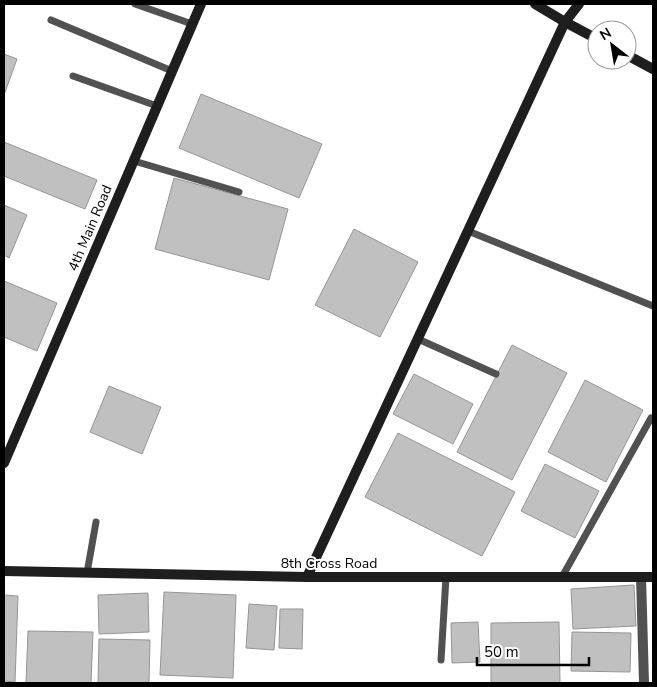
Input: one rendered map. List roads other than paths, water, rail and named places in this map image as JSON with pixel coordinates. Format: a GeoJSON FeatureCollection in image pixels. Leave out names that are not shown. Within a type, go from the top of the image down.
{"type":"FeatureCollection","features":[{"type":"Feature","properties":{"kind":"street","name":"4th Main Road"},"geometry":{"type":"LineString","coordinates":[[4,463],[201,4]]}},
{"type":"Feature","properties":{"kind":"street"},"geometry":{"type":"LineString","coordinates":[[535,4],[587,34]]}},
{"type":"Feature","properties":{"kind":"street"},"geometry":{"type":"LineString","coordinates":[[307,576],[565,22],[579,4]]}},
{"type":"Feature","properties":{"kind":"street"},"geometry":{"type":"LineString","coordinates":[[637,60],[653,69]]}},
{"type":"Feature","properties":{"kind":"street","name":"8th Cross Road"},"geometry":{"type":"LineString","coordinates":[[4,571],[307,576],[653,577]]}},
{"type":"Feature","properties":{"kind":"street"},"geometry":{"type":"LineString","coordinates":[[641,577],[644,683]]}},
{"type":"Feature","properties":{"kind":"lane"},"geometry":{"type":"LineString","coordinates":[[135,4],[192,24]]}},
{"type":"Feature","properties":{"kind":"lane"},"geometry":{"type":"LineString","coordinates":[[51,20],[172,71]]}},
{"type":"Feature","properties":{"kind":"lane"},"geometry":{"type":"LineString","coordinates":[[73,76],[157,106]]}},
{"type":"Feature","properties":{"kind":"lane"},"geometry":{"type":"LineString","coordinates":[[134,161],[239,192]]}},
{"type":"Feature","properties":{"kind":"lane"},"geometry":{"type":"LineString","coordinates":[[468,230],[653,306]]}},
{"type":"Feature","properties":{"kind":"lane"},"geometry":{"type":"LineString","coordinates":[[418,339],[496,374]]}},
{"type":"Feature","properties":{"kind":"lane"},"geometry":{"type":"LineString","coordinates":[[562,577],[651,418]]}},
{"type":"Feature","properties":{"kind":"lane"},"geometry":{"type":"LineString","coordinates":[[87,573],[96,522]]}},
{"type":"Feature","properties":{"kind":"lane"},"geometry":{"type":"LineString","coordinates":[[441,660],[446,577]]}}]}
